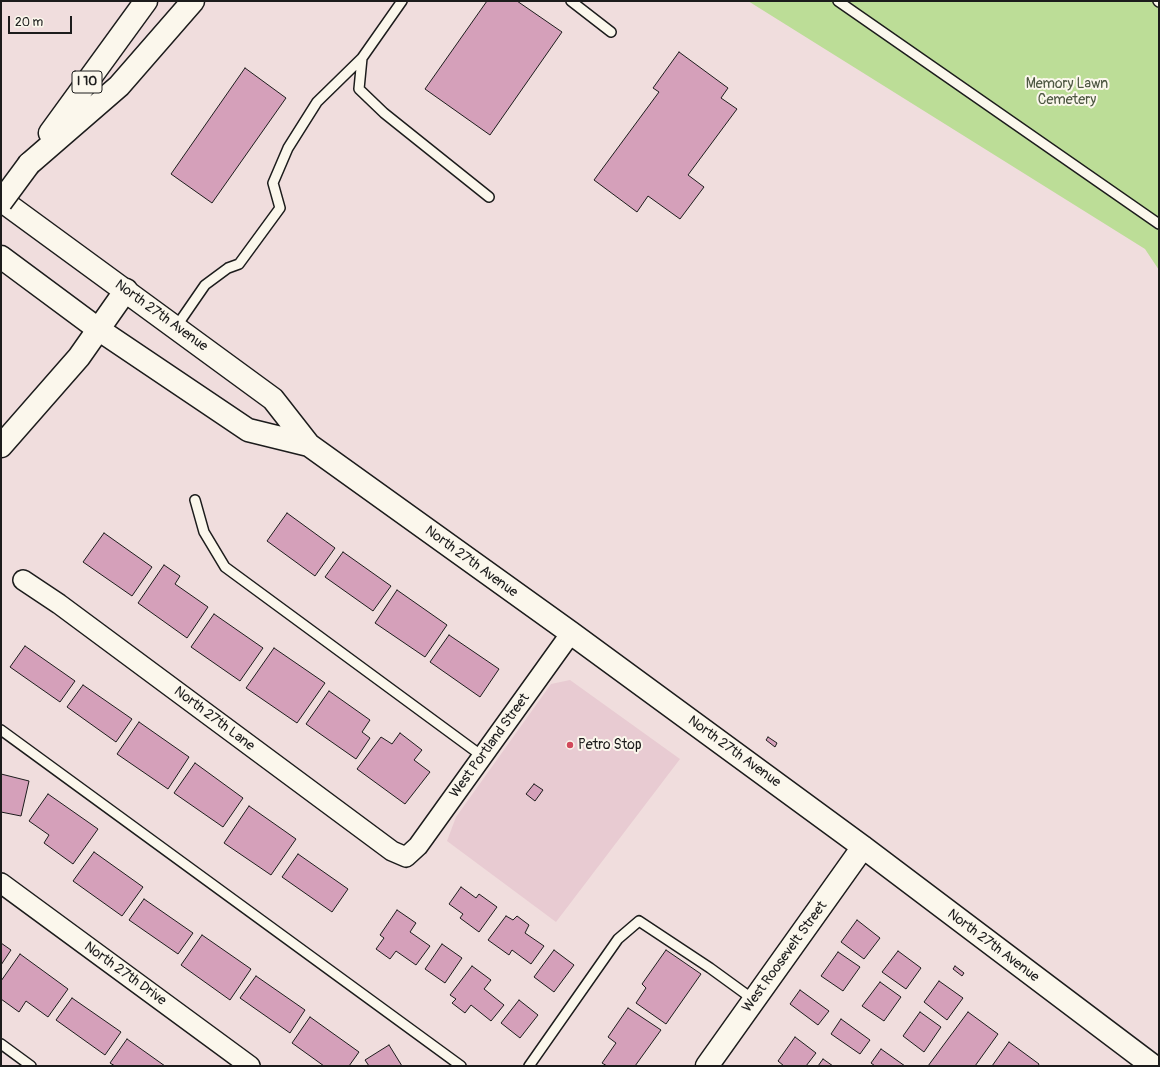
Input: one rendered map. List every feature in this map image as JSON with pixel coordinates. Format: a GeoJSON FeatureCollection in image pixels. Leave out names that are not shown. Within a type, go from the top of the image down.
{"type":"FeatureCollection","features":[{"type":"Feature","properties":{"kind":"main road","name":"I 10"},"geometry":{"type":"LineString","coordinates":[[1,201],[146,1]]}},
{"type":"Feature","properties":{"kind":"main road"},"geometry":{"type":"LineString","coordinates":[[29,164],[118,86],[193,1]]}},
{"type":"Feature","properties":{"kind":"main road","name":"North 27th Avenue"},"geometry":{"type":"LineString","coordinates":[[1,201],[126,290],[273,399],[309,445],[571,633],[863,847],[1146,1064]]}},
{"type":"Feature","properties":{"kind":"main road","name":"North 27th Avenue"},"geometry":{"type":"LineString","coordinates":[[1,257],[98,329],[248,430],[309,445]]}},
{"type":"Feature","properties":{"kind":"main road"},"geometry":{"type":"LineString","coordinates":[[1,446],[79,357],[126,290]]}},
{"type":"Feature","properties":{"kind":"main road","name":"West Roosevelt Street"},"geometry":{"type":"LineString","coordinates":[[707,1066],[863,847]]}},
{"type":"Feature","properties":{"kind":"street","name":"North 27th Lane"},"geometry":{"type":"LineString","coordinates":[[23,580],[59,604],[392,851],[406,857]]}},
{"type":"Feature","properties":{"kind":"street","name":"West Portland Street"},"geometry":{"type":"LineString","coordinates":[[406,857],[418,846],[571,633]]}},
{"type":"Feature","properties":{"kind":"street","name":"North 27th Drive"},"geometry":{"type":"LineString","coordinates":[[1,883],[250,1066]]}},
{"type":"Feature","properties":{"kind":"lane"},"geometry":{"type":"LineString","coordinates":[[176,328],[205,285],[228,268],[239,264],[280,208],[273,183],[288,148],[317,102],[362,58],[402,1]]}},
{"type":"Feature","properties":{"kind":"lane"},"geometry":{"type":"LineString","coordinates":[[571,1],[611,32]]}},
{"type":"Feature","properties":{"kind":"lane"},"geometry":{"type":"LineString","coordinates":[[838,1],[1159,224]]}},
{"type":"Feature","properties":{"kind":"lane"},"geometry":{"type":"LineString","coordinates":[[362,58],[360,89],[384,113],[489,198]]}},
{"type":"Feature","properties":{"kind":"lane"},"geometry":{"type":"LineString","coordinates":[[195,500],[204,532],[225,567],[482,756]]}},
{"type":"Feature","properties":{"kind":"lane"},"geometry":{"type":"LineString","coordinates":[[1,730],[461,1066]]}},
{"type":"Feature","properties":{"kind":"lane"},"geometry":{"type":"LineString","coordinates":[[529,1066],[618,939],[639,921],[710,968],[754,1000]]}},
{"type":"Feature","properties":{"kind":"lane"},"geometry":{"type":"LineString","coordinates":[[1,1044],[31,1066]]}},
{"type":"Feature","properties":{"kind":"shaded area"},"geometry":{"type":"Polygon","coordinates":[[[570,680],[680,759],[556,922],[447,841],[456,817],[551,684],[570,680]]]}},
{"type":"Feature","properties":{"kind":"green space","name":"Memory Lawn Cemetery"},"geometry":{"type":"Polygon","coordinates":[[[748,1],[1159,1],[1159,270],[1145,249],[748,1]]]}},
{"type":"Feature","properties":{"kind":"building"},"geometry":{"type":"Polygon","coordinates":[[[487,1],[517,1],[562,32],[490,135],[425,89],[487,1]]]}},
{"type":"Feature","properties":{"kind":"building"},"geometry":{"type":"Polygon","coordinates":[[[679,52],[728,88],[721,98],[737,109],[688,175],[704,187],[680,219],[648,196],[637,212],[594,180],[659,92],[653,88],[679,52]]]}},
{"type":"Feature","properties":{"kind":"building"},"geometry":{"type":"Polygon","coordinates":[[[245,68],[286,98],[212,203],[171,174],[245,68]]]}},
{"type":"Feature","properties":{"kind":"building"},"geometry":{"type":"Polygon","coordinates":[[[287,513],[335,548],[315,576],[267,541],[287,513]]]}},
{"type":"Feature","properties":{"kind":"building"},"geometry":{"type":"Polygon","coordinates":[[[104,533],[152,567],[132,596],[83,562],[104,533]]]}},
{"type":"Feature","properties":{"kind":"building"},"geometry":{"type":"Polygon","coordinates":[[[343,552],[391,586],[373,611],[325,577],[343,552]]]}},
{"type":"Feature","properties":{"kind":"building"},"geometry":{"type":"Polygon","coordinates":[[[164,565],[180,576],[175,584],[208,607],[187,638],[138,603],[164,565]]]}},
{"type":"Feature","properties":{"kind":"building"},"geometry":{"type":"Polygon","coordinates":[[[397,590],[447,625],[425,657],[375,623],[397,590]]]}},
{"type":"Feature","properties":{"kind":"building"},"geometry":{"type":"Polygon","coordinates":[[[214,614],[263,648],[240,681],[191,647],[214,614]]]}},
{"type":"Feature","properties":{"kind":"building"},"geometry":{"type":"Polygon","coordinates":[[[449,635],[499,669],[480,697],[430,662],[449,635]]]}},
{"type":"Feature","properties":{"kind":"building"},"geometry":{"type":"Polygon","coordinates":[[[25,646],[75,681],[60,702],[10,667],[25,646]]]}},
{"type":"Feature","properties":{"kind":"building"},"geometry":{"type":"Polygon","coordinates":[[[274,648],[325,683],[297,723],[246,688],[274,648]]]}},
{"type":"Feature","properties":{"kind":"building"},"geometry":{"type":"Polygon","coordinates":[[[83,685],[132,719],[116,742],[67,707],[83,685]]]}},
{"type":"Feature","properties":{"kind":"building"},"geometry":{"type":"Polygon","coordinates":[[[329,691],[370,720],[362,732],[370,738],[356,759],[306,724],[329,691]]]}},
{"type":"Feature","properties":{"kind":"building"},"geometry":{"type":"Polygon","coordinates":[[[139,722],[189,757],[168,789],[117,754],[139,722]]]}},
{"type":"Feature","properties":{"kind":"building"},"geometry":{"type":"Polygon","coordinates":[[[400,733],[422,750],[414,760],[430,772],[405,804],[357,769],[381,737],[392,744],[400,733]]]}},
{"type":"Feature","properties":{"kind":"building"},"geometry":{"type":"Polygon","coordinates":[[[768,737],[777,743],[775,747],[766,740],[768,737]]]}},
{"type":"Feature","properties":{"kind":"building"},"geometry":{"type":"Polygon","coordinates":[[[195,763],[243,798],[223,827],[174,793],[195,763]]]}},
{"type":"Feature","properties":{"kind":"building"},"geometry":{"type":"Polygon","coordinates":[[[1,774],[29,781],[21,816],[1,812],[1,774]]]}},
{"type":"Feature","properties":{"kind":"building"},"geometry":{"type":"Polygon","coordinates":[[[534,784],[543,790],[535,801],[526,794],[534,784]]]}},
{"type":"Feature","properties":{"kind":"building"},"geometry":{"type":"Polygon","coordinates":[[[48,794],[98,829],[73,864],[44,843],[49,835],[29,821],[48,794]]]}},
{"type":"Feature","properties":{"kind":"building"},"geometry":{"type":"Polygon","coordinates":[[[249,806],[296,839],[271,875],[224,843],[249,806]]]}},
{"type":"Feature","properties":{"kind":"building"},"geometry":{"type":"Polygon","coordinates":[[[94,852],[143,887],[122,916],[73,881],[94,852]]]}},
{"type":"Feature","properties":{"kind":"building"},"geometry":{"type":"Polygon","coordinates":[[[298,854],[348,889],[332,912],[282,877],[298,854]]]}},
{"type":"Feature","properties":{"kind":"building"},"geometry":{"type":"Polygon","coordinates":[[[461,887],[476,898],[479,894],[497,907],[479,932],[460,918],[463,914],[449,904],[461,887]]]}},
{"type":"Feature","properties":{"kind":"building"},"geometry":{"type":"Polygon","coordinates":[[[144,899],[193,933],[178,954],[129,920],[144,899]]]}},
{"type":"Feature","properties":{"kind":"building"},"geometry":{"type":"Polygon","coordinates":[[[397,910],[416,923],[410,932],[430,946],[416,965],[396,951],[390,959],[376,949],[384,938],[380,935],[397,910]]]}},
{"type":"Feature","properties":{"kind":"building"},"geometry":{"type":"Polygon","coordinates":[[[506,916],[513,920],[517,916],[529,925],[525,933],[544,946],[531,964],[512,950],[509,955],[488,940],[506,916]]]}},
{"type":"Feature","properties":{"kind":"building"},"geometry":{"type":"Polygon","coordinates":[[[857,920],[880,938],[864,959],[841,942],[857,920]]]}},
{"type":"Feature","properties":{"kind":"building"},"geometry":{"type":"Polygon","coordinates":[[[202,935],[251,969],[230,1000],[181,965],[202,935]]]}},
{"type":"Feature","properties":{"kind":"building"},"geometry":{"type":"Polygon","coordinates":[[[1,943],[11,950],[1,965],[1,943]]]}},
{"type":"Feature","properties":{"kind":"building"},"geometry":{"type":"Polygon","coordinates":[[[442,944],[462,958],[445,983],[425,969],[442,944]]]}},
{"type":"Feature","properties":{"kind":"building"},"geometry":{"type":"Polygon","coordinates":[[[554,950],[574,965],[554,992],[534,977],[554,950]]]}},
{"type":"Feature","properties":{"kind":"building"},"geometry":{"type":"Polygon","coordinates":[[[666,950],[701,974],[666,1024],[636,1003],[646,988],[642,984],[666,950]]]}},
{"type":"Feature","properties":{"kind":"building"},"geometry":{"type":"Polygon","coordinates":[[[898,951],[921,968],[906,989],[882,972],[898,951]]]}},
{"type":"Feature","properties":{"kind":"building"},"geometry":{"type":"Polygon","coordinates":[[[838,952],[860,967],[843,991],[821,976],[838,952]]]}},
{"type":"Feature","properties":{"kind":"building"},"geometry":{"type":"Polygon","coordinates":[[[20,954],[68,989],[48,1017],[26,1001],[19,1012],[1,999],[1,981],[20,954]]]}},
{"type":"Feature","properties":{"kind":"building"},"geometry":{"type":"Polygon","coordinates":[[[472,966],[491,980],[484,989],[504,1005],[491,1021],[471,1005],[465,1013],[452,1003],[456,999],[450,995],[472,966]]]}},
{"type":"Feature","properties":{"kind":"building"},"geometry":{"type":"Polygon","coordinates":[[[955,966],[964,973],[962,976],[953,969],[955,966]]]}},
{"type":"Feature","properties":{"kind":"building"},"geometry":{"type":"Polygon","coordinates":[[[256,976],[305,1010],[290,1033],[240,998],[256,976]]]}},
{"type":"Feature","properties":{"kind":"building"},"geometry":{"type":"Polygon","coordinates":[[[939,981],[963,998],[947,1020],[924,1002],[939,981]]]}},
{"type":"Feature","properties":{"kind":"building"},"geometry":{"type":"Polygon","coordinates":[[[880,982],[901,997],[884,1021],[862,1006],[880,982]]]}},
{"type":"Feature","properties":{"kind":"building"},"geometry":{"type":"Polygon","coordinates":[[[800,990],[829,1011],[818,1025],[790,1004],[800,990]]]}},
{"type":"Feature","properties":{"kind":"building"},"geometry":{"type":"Polygon","coordinates":[[[72,998],[121,1032],[105,1055],[56,1020],[72,998]]]}},
{"type":"Feature","properties":{"kind":"building"},"geometry":{"type":"Polygon","coordinates":[[[519,1000],[538,1015],[520,1038],[501,1023],[519,1000]]]}},
{"type":"Feature","properties":{"kind":"building"},"geometry":{"type":"Polygon","coordinates":[[[628,1008],[661,1030],[635,1066],[607,1066],[602,1063],[616,1043],[608,1037],[628,1008]]]}},
{"type":"Feature","properties":{"kind":"building"},"geometry":{"type":"Polygon","coordinates":[[[920,1012],[941,1027],[924,1052],[903,1036],[920,1012]]]}},
{"type":"Feature","properties":{"kind":"building"},"geometry":{"type":"Polygon","coordinates":[[[968,1012],[998,1034],[975,1066],[928,1066],[968,1012]]]}},
{"type":"Feature","properties":{"kind":"building"},"geometry":{"type":"Polygon","coordinates":[[[310,1017],[359,1052],[349,1066],[324,1066],[292,1043],[310,1017]]]}},
{"type":"Feature","properties":{"kind":"building"},"geometry":{"type":"Polygon","coordinates":[[[841,1019],[870,1040],[860,1054],[831,1034],[841,1019]]]}},
{"type":"Feature","properties":{"kind":"building"},"geometry":{"type":"Polygon","coordinates":[[[795,1037],[816,1053],[806,1066],[784,1066],[778,1061],[795,1037]]]}},
{"type":"Feature","properties":{"kind":"building"},"geometry":{"type":"Polygon","coordinates":[[[127,1039],[165,1066],[115,1066],[110,1063],[127,1039]]]}},
{"type":"Feature","properties":{"kind":"building"},"geometry":{"type":"Polygon","coordinates":[[[1009,1042],[1039,1064],[1038,1066],[992,1066],[1009,1042]]]}},
{"type":"Feature","properties":{"kind":"building"},"geometry":{"type":"Polygon","coordinates":[[[389,1045],[402,1066],[369,1066],[365,1060],[389,1045]]]}},
{"type":"Feature","properties":{"kind":"building"},"geometry":{"type":"Polygon","coordinates":[[[881,1049],[905,1066],[875,1066],[871,1063],[881,1049]]]}},
{"type":"Feature","properties":{"kind":"building"},"geometry":{"type":"Polygon","coordinates":[[[823,1059],[833,1066],[818,1066],[823,1059]]]}},
{"type":"Feature","properties":{"kind":"place","name":"Petro Stop"},"geometry":{"type":"Point","coordinates":[570,745]}}]}
